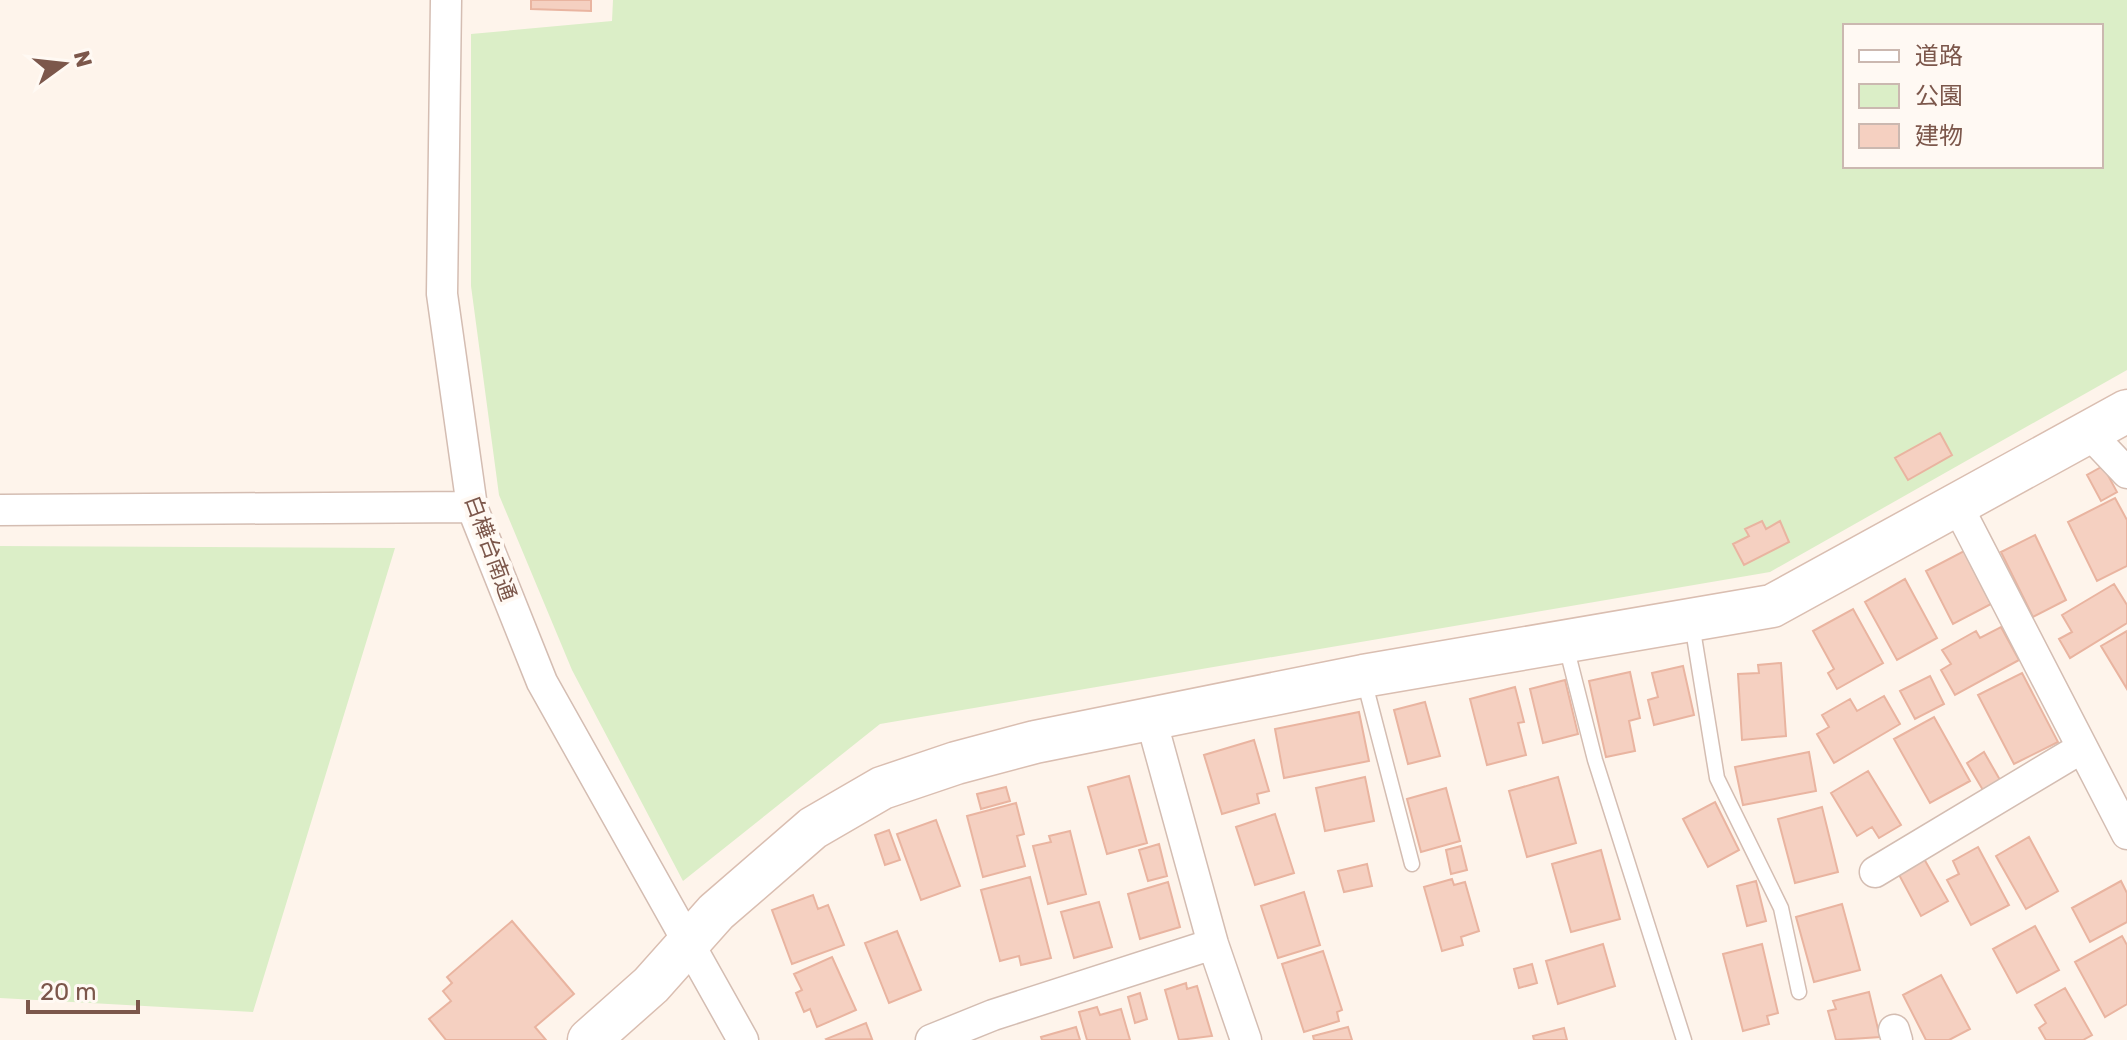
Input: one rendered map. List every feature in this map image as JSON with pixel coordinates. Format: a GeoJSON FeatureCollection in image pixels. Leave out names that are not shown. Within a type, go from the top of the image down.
{"type":"FeatureCollection","features":[{"type":"Feature","properties":{"kind":"street","name":"白樺台南通"},"geometry":{"type":"LineString","coordinates":[[446,0],[442,294],[472,507],[542,682],[743,1040]]}},
{"type":"Feature","properties":{"kind":"street"},"geometry":{"type":"LineString","coordinates":[[589,1040],[651,985],[716,912],[813,828],[882,788],[1008,749],[1151,719],[1363,676],[1772,606],[1958,507],[2127,411]]}},
{"type":"Feature","properties":{"kind":"street"},"geometry":{"type":"LineString","coordinates":[[2089,433],[2127,473]]}},
{"type":"Feature","properties":{"kind":"street"},"geometry":{"type":"LineString","coordinates":[[0,510],[472,507]]}},
{"type":"Feature","properties":{"kind":"street"},"geometry":{"type":"LineString","coordinates":[[1958,507],[2080,749],[2127,834]]}},
{"type":"Feature","properties":{"kind":"street"},"geometry":{"type":"LineString","coordinates":[[1151,719],[1213,944],[1246,1040]]}},
{"type":"Feature","properties":{"kind":"street"},"geometry":{"type":"LineString","coordinates":[[1875,872],[2080,749]]}},
{"type":"Feature","properties":{"kind":"street"},"geometry":{"type":"LineString","coordinates":[[931,1040],[998,1028],[1213,944]]}},
{"type":"Feature","properties":{"kind":"lane"},"geometry":{"type":"LineString","coordinates":[[1691,620],[1717,778],[1781,908],[1799,992]]}},
{"type":"Feature","properties":{"kind":"lane"},"geometry":{"type":"LineString","coordinates":[[1565,642],[1595,760],[1684,1040]]}},
{"type":"Feature","properties":{"kind":"lane"},"geometry":{"type":"LineString","coordinates":[[1363,676],[1412,864]]}},
{"type":"Feature","properties":{"kind":"green space"},"geometry":{"type":"Polygon","coordinates":[[[613,0],[2127,0],[2127,370],[1770,572],[880,724],[683,881],[572,670],[499,495],[471,286],[471,34],[612,21],[613,0]]]}},
{"type":"Feature","properties":{"kind":"green space"},"geometry":{"type":"Polygon","coordinates":[[[0,546],[395,548],[253,1012],[0,998],[0,546]]]}},
{"type":"Feature","properties":{"kind":"building"},"geometry":{"type":"Polygon","coordinates":[[[531,0],[591,0],[591,11],[531,9],[531,0]]]}},
{"type":"Feature","properties":{"kind":"building"},"geometry":{"type":"Polygon","coordinates":[[[1940,433],[1952,455],[1908,480],[1895,458],[1940,433]]]}},
{"type":"Feature","properties":{"kind":"building"},"geometry":{"type":"Polygon","coordinates":[[[2103,466],[2117,492],[2101,501],[2087,475],[2103,466]]]}},
{"type":"Feature","properties":{"kind":"building"},"geometry":{"type":"Polygon","coordinates":[[[2115,498],[2127,520],[2127,566],[2097,581],[2068,522],[2115,498]]]}},
{"type":"Feature","properties":{"kind":"building"},"geometry":{"type":"Polygon","coordinates":[[[1762,521],[1766,529],[1780,521],[1789,542],[1744,565],[1733,544],[1749,536],[1745,529],[1762,521]]]}},
{"type":"Feature","properties":{"kind":"building"},"geometry":{"type":"Polygon","coordinates":[[[2035,535],[2066,600],[2033,617],[2001,552],[2035,535]]]}},
{"type":"Feature","properties":{"kind":"building"},"geometry":{"type":"Polygon","coordinates":[[[1964,551],[1991,604],[1953,624],[1926,571],[1964,551]]]}},
{"type":"Feature","properties":{"kind":"building"},"geometry":{"type":"Polygon","coordinates":[[[1905,579],[1937,638],[1897,660],[1865,602],[1905,579]]]}},
{"type":"Feature","properties":{"kind":"building"},"geometry":{"type":"Polygon","coordinates":[[[2114,584],[2127,605],[2127,623],[2070,658],[2059,639],[2072,632],[2062,615],[2114,584]]]}},
{"type":"Feature","properties":{"kind":"building"},"geometry":{"type":"Polygon","coordinates":[[[1853,609],[1883,663],[1837,689],[1828,673],[1834,669],[1813,631],[1853,609]]]}},
{"type":"Feature","properties":{"kind":"building"},"geometry":{"type":"Polygon","coordinates":[[[2001,627],[2019,660],[1955,695],[1941,670],[1951,664],[1942,650],[1976,631],[1980,638],[2001,627]]]}},
{"type":"Feature","properties":{"kind":"building"},"geometry":{"type":"Polygon","coordinates":[[[2127,631],[2127,689],[2101,646],[2127,631]]]}},
{"type":"Feature","properties":{"kind":"building"},"geometry":{"type":"Polygon","coordinates":[[[1781,663],[1786,736],[1742,740],[1738,674],[1759,673],[1758,665],[1781,663]]]}},
{"type":"Feature","properties":{"kind":"building"},"geometry":{"type":"Polygon","coordinates":[[[1683,666],[1694,715],[1654,725],[1648,700],[1658,697],[1652,673],[1683,666]]]}},
{"type":"Feature","properties":{"kind":"building"},"geometry":{"type":"Polygon","coordinates":[[[1630,672],[1640,718],[1629,721],[1635,751],[1606,757],[1589,681],[1630,672]]]}},
{"type":"Feature","properties":{"kind":"building"},"geometry":{"type":"Polygon","coordinates":[[[2022,673],[2058,742],[2014,764],[1978,695],[2022,673]]]}},
{"type":"Feature","properties":{"kind":"building"},"geometry":{"type":"Polygon","coordinates":[[[1930,676],[1944,704],[1915,719],[1900,691],[1930,676]]]}},
{"type":"Feature","properties":{"kind":"building"},"geometry":{"type":"Polygon","coordinates":[[[1565,680],[1578,734],[1543,743],[1530,689],[1565,680]]]}},
{"type":"Feature","properties":{"kind":"building"},"geometry":{"type":"Polygon","coordinates":[[[1515,687],[1524,722],[1518,723],[1526,755],[1487,765],[1470,699],[1515,687]]]}},
{"type":"Feature","properties":{"kind":"building"},"geometry":{"type":"Polygon","coordinates":[[[1884,696],[1900,724],[1834,763],[1817,734],[1829,727],[1822,715],[1850,699],[1857,711],[1884,696]]]}},
{"type":"Feature","properties":{"kind":"building"},"geometry":{"type":"Polygon","coordinates":[[[1425,702],[1440,756],[1408,764],[1394,710],[1425,702]]]}},
{"type":"Feature","properties":{"kind":"building"},"geometry":{"type":"Polygon","coordinates":[[[1359,712],[1369,761],[1284,778],[1275,729],[1359,712]]]}},
{"type":"Feature","properties":{"kind":"building"},"geometry":{"type":"Polygon","coordinates":[[[1934,717],[1970,781],[1930,803],[1894,739],[1934,717]]]}},
{"type":"Feature","properties":{"kind":"building"},"geometry":{"type":"Polygon","coordinates":[[[1254,740],[1269,791],[1257,794],[1259,803],[1222,814],[1204,755],[1254,740]]]}},
{"type":"Feature","properties":{"kind":"building"},"geometry":{"type":"Polygon","coordinates":[[[1809,752],[1816,791],[1743,805],[1735,767],[1809,752]]]}},
{"type":"Feature","properties":{"kind":"building"},"geometry":{"type":"Polygon","coordinates":[[[1984,752],[2004,787],[1987,797],[1967,763],[1984,752]]]}},
{"type":"Feature","properties":{"kind":"building"},"geometry":{"type":"Polygon","coordinates":[[[1868,771],[1901,825],[1879,838],[1872,827],[1857,836],[1831,793],[1868,771]]]}},
{"type":"Feature","properties":{"kind":"building"},"geometry":{"type":"Polygon","coordinates":[[[1129,776],[1147,843],[1107,854],[1088,787],[1129,776]]]}},
{"type":"Feature","properties":{"kind":"building"},"geometry":{"type":"Polygon","coordinates":[[[1365,777],[1374,821],[1325,831],[1316,788],[1365,777]]]}},
{"type":"Feature","properties":{"kind":"building"},"geometry":{"type":"Polygon","coordinates":[[[1558,777],[1576,843],[1527,857],[1509,791],[1558,777]]]}},
{"type":"Feature","properties":{"kind":"building"},"geometry":{"type":"Polygon","coordinates":[[[1006,787],[1010,801],[981,809],[977,794],[1006,787]]]}},
{"type":"Feature","properties":{"kind":"building"},"geometry":{"type":"Polygon","coordinates":[[[1446,788],[1460,841],[1421,852],[1407,799],[1446,788]]]}},
{"type":"Feature","properties":{"kind":"building"},"geometry":{"type":"Polygon","coordinates":[[[1715,802],[1739,850],[1708,867],[1683,819],[1715,802]]]}},
{"type":"Feature","properties":{"kind":"building"},"geometry":{"type":"Polygon","coordinates":[[[1016,803],[1024,834],[1017,836],[1025,866],[983,877],[967,816],[1016,803]]]}},
{"type":"Feature","properties":{"kind":"building"},"geometry":{"type":"Polygon","coordinates":[[[1822,807],[1838,872],[1795,883],[1778,819],[1822,807]]]}},
{"type":"Feature","properties":{"kind":"building"},"geometry":{"type":"Polygon","coordinates":[[[1275,814],[1294,873],[1255,885],[1236,827],[1275,814]]]}},
{"type":"Feature","properties":{"kind":"building"},"geometry":{"type":"Polygon","coordinates":[[[936,820],[960,886],[921,900],[897,834],[936,820]]]}},
{"type":"Feature","properties":{"kind":"building"},"geometry":{"type":"Polygon","coordinates":[[[889,830],[900,860],[885,865],[875,835],[889,830]]]}},
{"type":"Feature","properties":{"kind":"building"},"geometry":{"type":"Polygon","coordinates":[[[1070,831],[1086,894],[1048,904],[1033,846],[1051,842],[1049,836],[1070,831]]]}},
{"type":"Feature","properties":{"kind":"building"},"geometry":{"type":"Polygon","coordinates":[[[2029,837],[2058,891],[2026,909],[1996,856],[2029,837]]]}},
{"type":"Feature","properties":{"kind":"building"},"geometry":{"type":"Polygon","coordinates":[[[1159,844],[1167,876],[1148,881],[1139,850],[1159,844]]]}},
{"type":"Feature","properties":{"kind":"building"},"geometry":{"type":"Polygon","coordinates":[[[1461,846],[1467,870],[1451,874],[1446,850],[1461,846]]]}},
{"type":"Feature","properties":{"kind":"building"},"geometry":{"type":"Polygon","coordinates":[[[1978,847],[2009,905],[1971,925],[1947,880],[1959,874],[1953,861],[1978,847]]]}},
{"type":"Feature","properties":{"kind":"building"},"geometry":{"type":"Polygon","coordinates":[[[1601,850],[1620,919],[1571,932],[1552,864],[1601,850]]]}},
{"type":"Feature","properties":{"kind":"building"},"geometry":{"type":"Polygon","coordinates":[[[1923,857],[1948,901],[1921,916],[1897,871],[1923,857]]]}},
{"type":"Feature","properties":{"kind":"building"},"geometry":{"type":"Polygon","coordinates":[[[1367,864],[1372,886],[1344,892],[1338,871],[1367,864]]]}},
{"type":"Feature","properties":{"kind":"building"},"geometry":{"type":"Polygon","coordinates":[[[1030,877],[1051,958],[1021,965],[1019,956],[1000,961],[981,890],[1030,877]]]}},
{"type":"Feature","properties":{"kind":"building"},"geometry":{"type":"Polygon","coordinates":[[[1452,879],[1454,885],[1465,882],[1479,931],[1461,937],[1463,945],[1442,951],[1424,887],[1452,879]]]}},
{"type":"Feature","properties":{"kind":"building"},"geometry":{"type":"Polygon","coordinates":[[[1756,881],[1766,921],[1747,926],[1737,886],[1756,881]]]}},
{"type":"Feature","properties":{"kind":"building"},"geometry":{"type":"Polygon","coordinates":[[[2121,881],[2127,893],[2127,922],[2090,942],[2072,908],[2121,881]]]}},
{"type":"Feature","properties":{"kind":"building"},"geometry":{"type":"Polygon","coordinates":[[[1168,882],[1180,927],[1140,939],[1128,894],[1168,882]]]}},
{"type":"Feature","properties":{"kind":"building"},"geometry":{"type":"Polygon","coordinates":[[[1304,892],[1320,945],[1278,958],[1261,906],[1304,892]]]}},
{"type":"Feature","properties":{"kind":"building"},"geometry":{"type":"Polygon","coordinates":[[[813,895],[818,909],[828,905],[844,945],[792,964],[772,910],[813,895]]]}},
{"type":"Feature","properties":{"kind":"building"},"geometry":{"type":"Polygon","coordinates":[[[1099,902],[1112,947],[1074,958],[1061,912],[1099,902]]]}},
{"type":"Feature","properties":{"kind":"building"},"geometry":{"type":"Polygon","coordinates":[[[1842,904],[1860,970],[1814,982],[1796,917],[1842,904]]]}},
{"type":"Feature","properties":{"kind":"building"},"geometry":{"type":"Polygon","coordinates":[[[512,921],[574,994],[535,1027],[546,1040],[446,1040],[429,1019],[451,1001],[443,991],[452,983],[447,977],[512,921]]]}},
{"type":"Feature","properties":{"kind":"building"},"geometry":{"type":"Polygon","coordinates":[[[2035,926],[2059,970],[2017,993],[1993,949],[2035,926]]]}},
{"type":"Feature","properties":{"kind":"building"},"geometry":{"type":"Polygon","coordinates":[[[897,931],[921,990],[889,1003],[865,943],[897,931]]]}},
{"type":"Feature","properties":{"kind":"building"},"geometry":{"type":"Polygon","coordinates":[[[2122,936],[2127,945],[2127,1004],[2105,1017],[2075,962],[2122,936]]]}},
{"type":"Feature","properties":{"kind":"building"},"geometry":{"type":"Polygon","coordinates":[[[1603,944],[1615,986],[1558,1004],[1546,961],[1603,944]]]}},
{"type":"Feature","properties":{"kind":"building"},"geometry":{"type":"Polygon","coordinates":[[[1762,944],[1778,1013],[1767,1016],[1769,1024],[1743,1031],[1723,954],[1762,944]]]}},
{"type":"Feature","properties":{"kind":"building"},"geometry":{"type":"Polygon","coordinates":[[[1323,951],[1342,1010],[1337,1012],[1339,1021],[1304,1032],[1282,964],[1323,951]]]}},
{"type":"Feature","properties":{"kind":"building"},"geometry":{"type":"Polygon","coordinates":[[[832,957],[856,1010],[817,1027],[810,1009],[804,1012],[796,993],[802,990],[794,974],[832,957]]]}},
{"type":"Feature","properties":{"kind":"building"},"geometry":{"type":"Polygon","coordinates":[[[1532,964],[1537,983],[1519,988],[1514,969],[1532,964]]]}},
{"type":"Feature","properties":{"kind":"building"},"geometry":{"type":"Polygon","coordinates":[[[1941,975],[1970,1029],[1949,1040],[1926,1040],[1903,995],[1941,975]]]}},
{"type":"Feature","properties":{"kind":"building"},"geometry":{"type":"Polygon","coordinates":[[[1186,983],[1187,989],[1197,986],[1212,1036],[1179,1040],[1165,990],[1186,983]]]}},
{"type":"Feature","properties":{"kind":"building"},"geometry":{"type":"Polygon","coordinates":[[[2065,988],[2092,1035],[2083,1040],[2046,1040],[2039,1028],[2046,1023],[2035,1005],[2065,988]]]}},
{"type":"Feature","properties":{"kind":"building"},"geometry":{"type":"Polygon","coordinates":[[[1869,992],[1880,1037],[1836,1040],[1828,1011],[1836,1009],[1833,1001],[1869,992]]]}},
{"type":"Feature","properties":{"kind":"building"},"geometry":{"type":"Polygon","coordinates":[[[1140,993],[1147,1019],[1135,1023],[1128,997],[1140,993]]]}},
{"type":"Feature","properties":{"kind":"building"},"geometry":{"type":"Polygon","coordinates":[[[1097,1007],[1100,1015],[1121,1009],[1130,1040],[1087,1040],[1079,1012],[1097,1007]]]}},
{"type":"Feature","properties":{"kind":"building"},"geometry":{"type":"Polygon","coordinates":[[[866,1023],[872,1039],[826,1039],[866,1023]]]}},
{"type":"Feature","properties":{"kind":"building"},"geometry":{"type":"Polygon","coordinates":[[[1076,1027],[1080,1040],[1042,1040],[1041,1037],[1076,1027]]]}},
{"type":"Feature","properties":{"kind":"building"},"geometry":{"type":"Polygon","coordinates":[[[1348,1027],[1352,1040],[1314,1040],[1313,1036],[1348,1027]]]}},
{"type":"Feature","properties":{"kind":"building"},"geometry":{"type":"Polygon","coordinates":[[[1564,1028],[1567,1040],[1534,1040],[1533,1036],[1564,1028]]]}}]}
